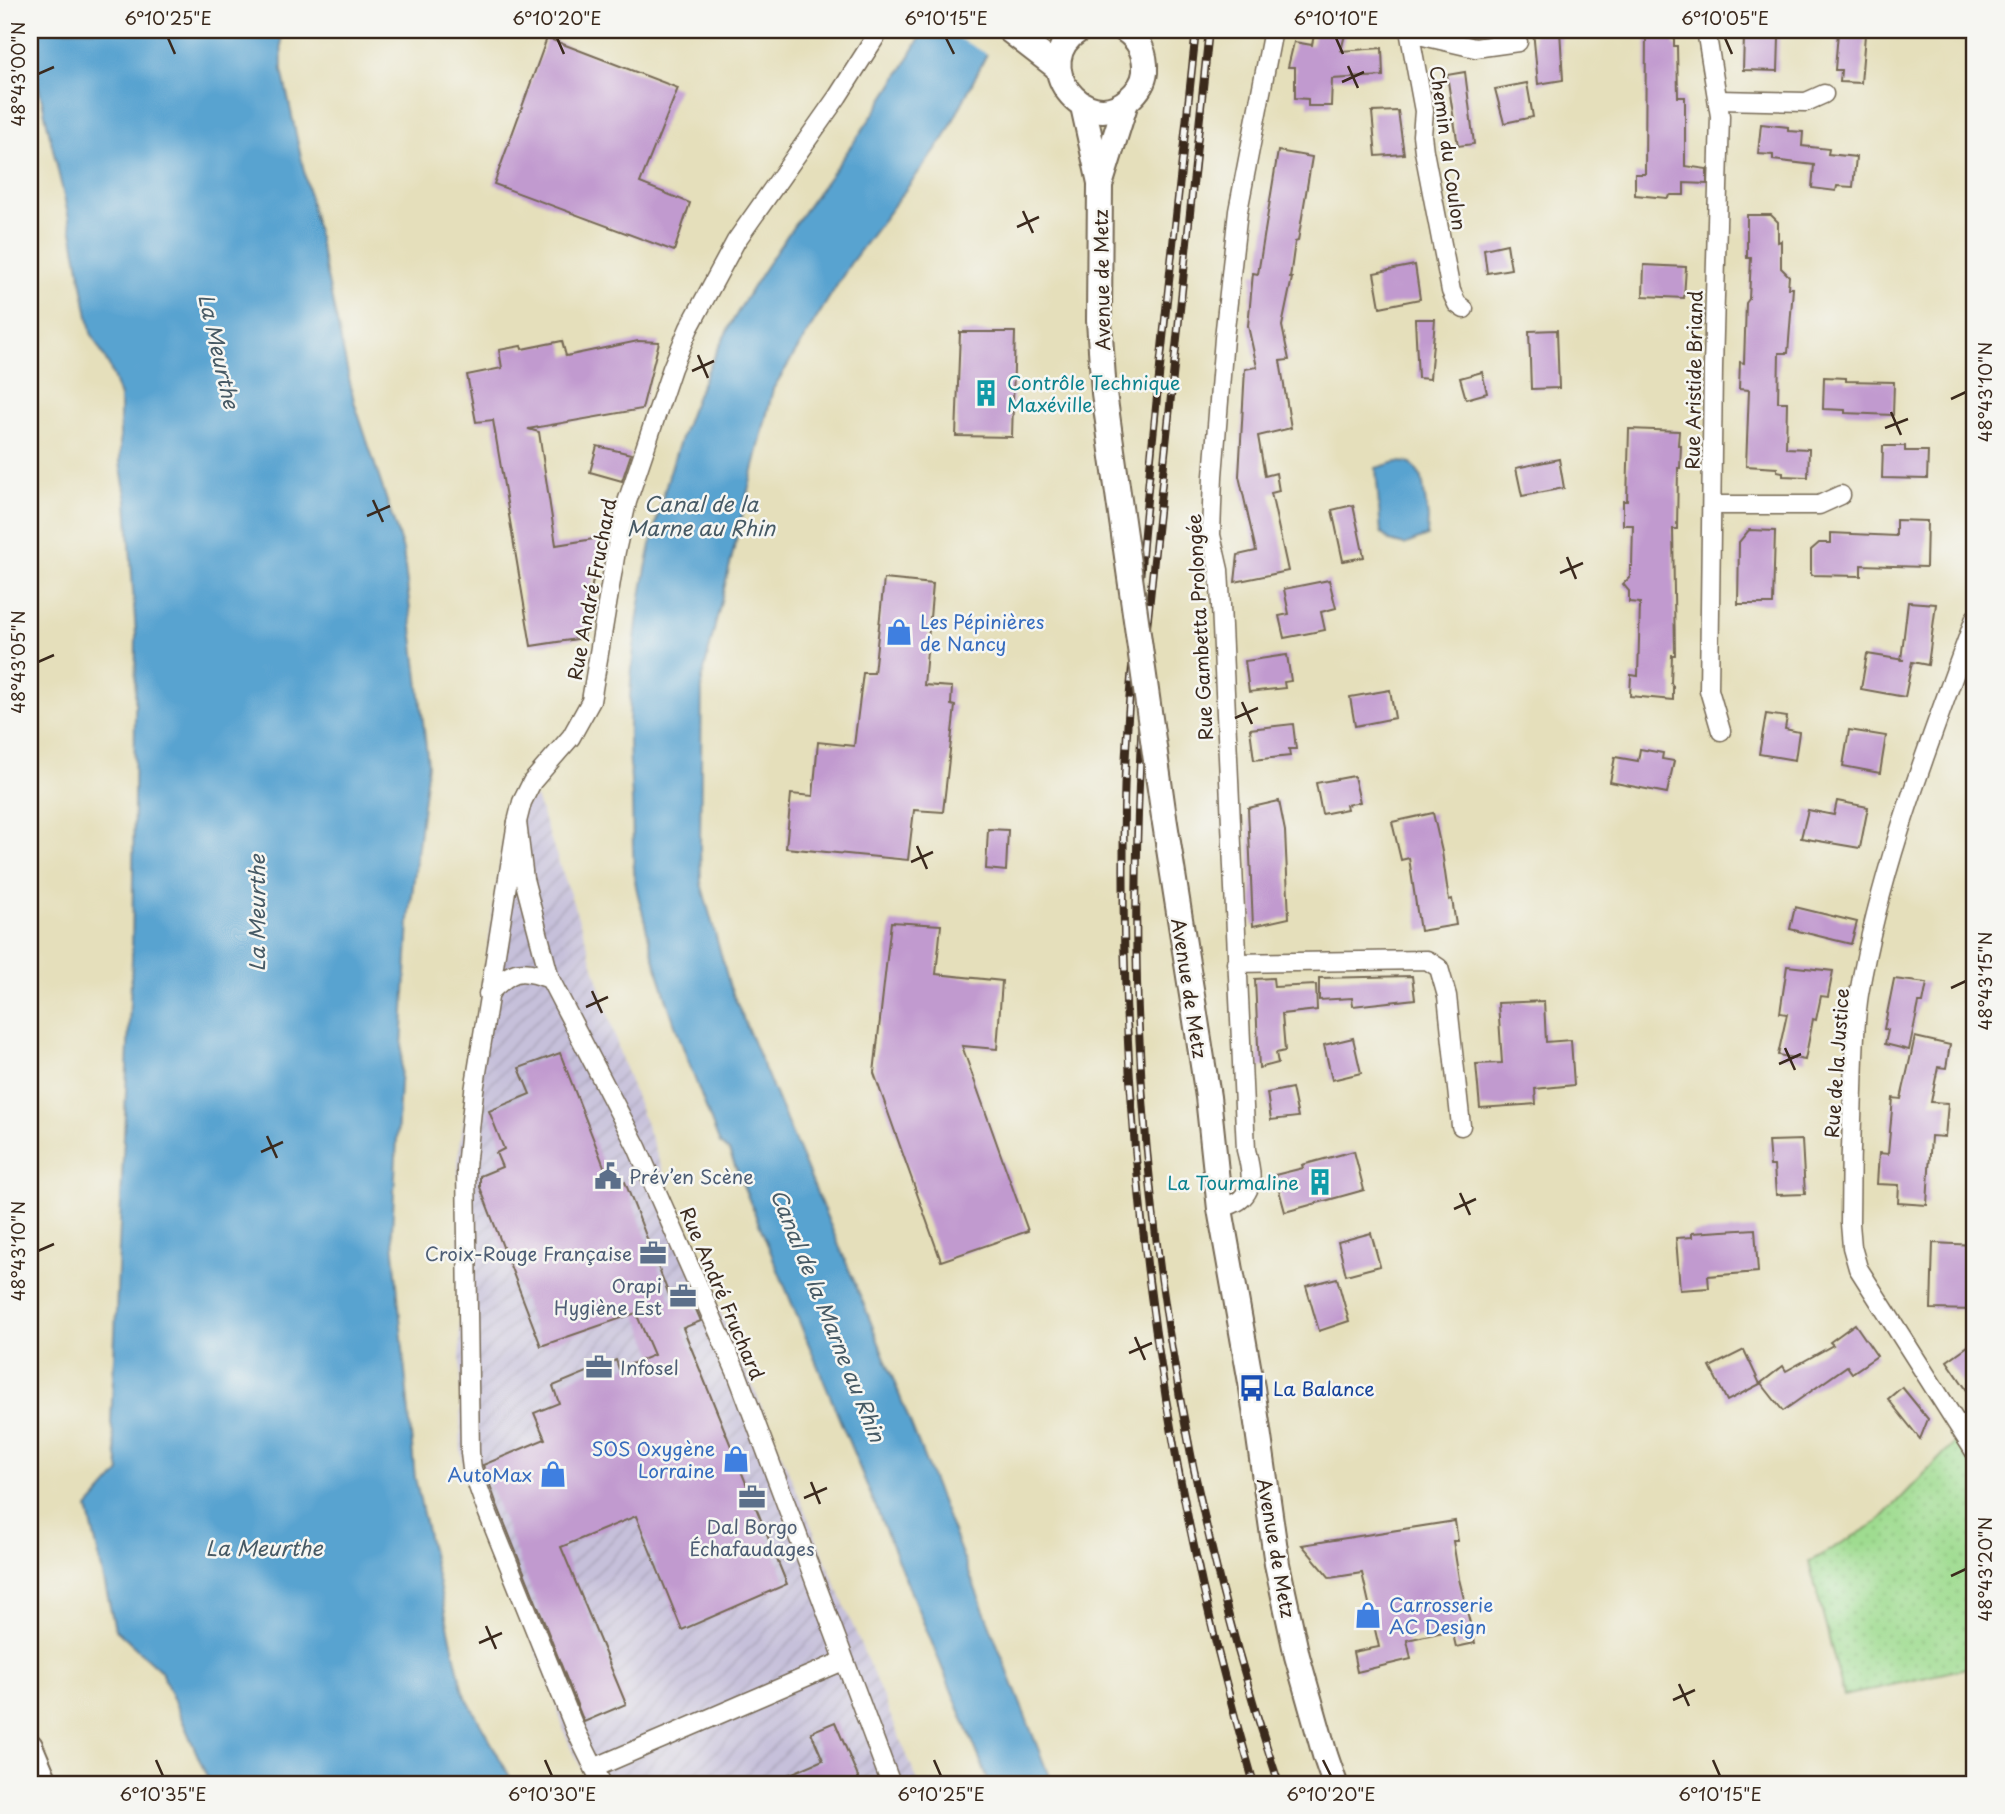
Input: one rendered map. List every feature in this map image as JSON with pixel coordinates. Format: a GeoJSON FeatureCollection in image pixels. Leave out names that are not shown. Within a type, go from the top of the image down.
{"type":"FeatureCollection","features":[{"type":"Feature","properties":{"kind":"main road"},"geometry":{"type":"LineString","coordinates":[[1009,30],[1058,68]]}},
{"type":"Feature","properties":{"kind":"main road"},"geometry":{"type":"LineString","coordinates":[[1071,31],[1060,55],[1058,68],[1062,83],[1070,96],[1083,106],[1105,109],[1126,102]]}},
{"type":"Feature","properties":{"kind":"main road","name":"Avenue de Metz"},"geometry":{"type":"LineString","coordinates":[[1100,183],[1126,102],[1138,91],[1144,77],[1146,62],[1141,47],[1130,31]]}},
{"type":"Feature","properties":{"kind":"main road","name":"Avenue de Metz"},"geometry":{"type":"LineString","coordinates":[[1083,106],[1100,183],[1099,321],[1104,393],[1164,817],[1208,1097],[1220,1209],[1252,1388],[1277,1563],[1299,1667],[1335,1784]]}},
{"type":"Feature","properties":{"kind":"main road"},"geometry":{"type":"LineString","coordinates":[[30,1746],[46,1784]]}},
{"type":"Feature","properties":{"kind":"street","name":"Rue André Fruchard"},"geometry":{"type":"LineString","coordinates":[[598,1776],[575,1729],[472,1469],[466,1167],[488,995],[522,802],[531,782],[571,737],[591,701],[627,502],[671,368],[713,281],[736,241],[838,96],[880,30]]}},
{"type":"Feature","properties":{"kind":"street","name":"Rue Gambetta Prolongée"},"geometry":{"type":"LineString","coordinates":[[1220,1209],[1241,1199],[1250,1184],[1252,1172],[1246,1150],[1219,570],[1211,535],[1213,476],[1238,211],[1273,30]]}},
{"type":"Feature","properties":{"kind":"street","name":"Rue Aristide Briand"},"geometry":{"type":"LineString","coordinates":[[1706,30],[1720,116],[1713,368],[1709,690],[1721,731]]}},
{"type":"Feature","properties":{"kind":"street"},"geometry":{"type":"LineString","coordinates":[[1410,31],[1475,48],[1518,42]]}},
{"type":"Feature","properties":{"kind":"street","name":"Chemin du Coulon"},"geometry":{"type":"LineString","coordinates":[[1410,31],[1424,111],[1424,151],[1451,290],[1457,304],[1464,309]]}},
{"type":"Feature","properties":{"kind":"street"},"geometry":{"type":"LineString","coordinates":[[1718,100],[1806,102],[1824,94]]}},
{"type":"Feature","properties":{"kind":"street"},"geometry":{"type":"LineString","coordinates":[[1713,505],[1819,505],[1841,495]]}},
{"type":"Feature","properties":{"kind":"street","name":"Rue de la Justice"},"geometry":{"type":"LineString","coordinates":[[1975,618],[1892,850],[1859,996],[1854,1052],[1850,1223],[1852,1247],[1858,1268],[1975,1452]]}},
{"type":"Feature","properties":{"kind":"street","name":"Rue André Fruchard"},"geometry":{"type":"LineString","coordinates":[[517,822],[524,879],[550,979],[637,1147],[738,1376],[891,1784]]}},
{"type":"Feature","properties":{"kind":"street"},"geometry":{"type":"LineString","coordinates":[[1236,963],[1427,960],[1439,968],[1447,996],[1461,1126]]}},
{"type":"Feature","properties":{"kind":"street"},"geometry":{"type":"LineString","coordinates":[[488,995],[502,980],[517,972],[528,971],[550,979]]}},
{"type":"Feature","properties":{"kind":"street"},"geometry":{"type":"LineString","coordinates":[[598,1776],[843,1661]]}},
{"type":"Feature","properties":{"kind":"shaded area"},"geometry":{"type":"Polygon","coordinates":[[[536,797],[587,943],[621,1057],[687,1236],[919,1784],[589,1784],[565,1734],[553,1693],[465,1474],[461,1451],[458,1161],[506,819],[536,797]]]}},
{"type":"Feature","properties":{"kind":"green space"},"geometry":{"type":"Polygon","coordinates":[[[1956,1441],[1975,1470],[1975,1666],[1844,1696],[1809,1562],[1878,1522],[1956,1441]]]}},
{"type":"Feature","properties":{"kind":"water","name":"La Meurthe"},"geometry":{"type":"Polygon","coordinates":[[[30,30],[281,30],[282,70],[354,401],[403,550],[428,764],[409,920],[392,1230],[415,1478],[463,1692],[514,1784],[210,1784],[161,1671],[115,1629],[88,1508],[120,1472],[111,1423],[132,958],[136,635],[127,501],[120,463],[120,397],[110,368],[91,333],[73,236],[30,49],[30,30]]]}},
{"type":"Feature","properties":{"kind":"water","name":"Canal de la Marne au Rhin"},"geometry":{"type":"Polygon","coordinates":[[[924,30],[999,30],[945,137],[850,264],[773,389],[702,679],[701,883],[730,987],[864,1305],[1052,1784],[990,1784],[729,1151],[720,1144],[661,982],[637,892],[634,870],[629,733],[637,621],[658,516],[689,415],[709,367],[754,284],[855,141],[903,68],[924,30]]]}},
{"type":"Feature","properties":{"kind":"water"},"geometry":{"type":"Polygon","coordinates":[[[1396,462],[1411,463],[1422,478],[1428,518],[1427,536],[1404,545],[1390,541],[1381,533],[1376,468],[1396,462]]]}},
{"type":"Feature","properties":{"kind":"pier"},"geometry":{"type":"Polygon","coordinates":[[[943,30],[1002,30],[991,56],[943,30]]]}},
{"type":"Feature","properties":{"kind":"building"},"geometry":{"type":"Polygon","coordinates":[[[1315,30],[1346,30],[1341,51],[1382,48],[1383,76],[1332,79],[1331,106],[1308,106],[1308,99],[1295,98],[1295,67],[1288,67],[1294,42],[1312,45],[1315,30]]]}},
{"type":"Feature","properties":{"kind":"building"},"geometry":{"type":"Polygon","coordinates":[[[1533,30],[1560,30],[1563,80],[1538,84],[1533,30]]]}},
{"type":"Feature","properties":{"kind":"building"},"geometry":{"type":"Polygon","coordinates":[[[1646,30],[1667,30],[1668,33],[1674,33],[1674,46],[1677,46],[1678,97],[1685,97],[1685,166],[1707,169],[1707,184],[1684,183],[1684,195],[1671,195],[1667,198],[1635,195],[1635,174],[1645,174],[1646,30]]]}},
{"type":"Feature","properties":{"kind":"building"},"geometry":{"type":"Polygon","coordinates":[[[1838,32],[1865,35],[1861,83],[1840,82],[1841,70],[1835,70],[1838,32]]]}},
{"type":"Feature","properties":{"kind":"building"},"geometry":{"type":"Polygon","coordinates":[[[1744,36],[1779,38],[1778,71],[1743,70],[1744,36]]]}},
{"type":"Feature","properties":{"kind":"building"},"geometry":{"type":"Polygon","coordinates":[[[547,38],[678,88],[640,183],[690,203],[674,251],[494,184],[547,38]]]}},
{"type":"Feature","properties":{"kind":"building"},"geometry":{"type":"Polygon","coordinates":[[[1465,72],[1474,144],[1458,146],[1447,75],[1465,72]]]}},
{"type":"Feature","properties":{"kind":"building"},"geometry":{"type":"Polygon","coordinates":[[[1527,83],[1533,117],[1504,123],[1495,89],[1527,83]]]}},
{"type":"Feature","properties":{"kind":"building"},"geometry":{"type":"Polygon","coordinates":[[[1398,111],[1404,154],[1376,156],[1372,112],[1398,111]]]}},
{"type":"Feature","properties":{"kind":"building"},"geometry":{"type":"Polygon","coordinates":[[[1761,124],[1788,127],[1788,131],[1803,132],[1802,146],[1829,149],[1828,154],[1856,157],[1853,187],[1837,186],[1836,191],[1812,188],[1814,165],[1773,160],[1773,155],[1758,154],[1761,124]]]}},
{"type":"Feature","properties":{"kind":"building"},"geometry":{"type":"Polygon","coordinates":[[[1278,151],[1312,157],[1282,326],[1289,360],[1280,361],[1291,428],[1258,436],[1265,476],[1276,473],[1279,491],[1271,493],[1288,571],[1235,582],[1238,555],[1256,551],[1239,476],[1245,369],[1257,367],[1248,326],[1253,273],[1258,274],[1278,151]]]}},
{"type":"Feature","properties":{"kind":"building"},"geometry":{"type":"Polygon","coordinates":[[[1747,215],[1771,215],[1778,222],[1781,268],[1789,276],[1788,288],[1793,288],[1788,353],[1779,353],[1778,402],[1787,402],[1786,448],[1809,449],[1808,477],[1783,476],[1783,472],[1777,471],[1777,468],[1746,466],[1749,390],[1739,389],[1740,362],[1744,363],[1751,258],[1747,258],[1747,215]]]}},
{"type":"Feature","properties":{"kind":"building"},"geometry":{"type":"Polygon","coordinates":[[[1507,244],[1511,269],[1487,273],[1484,249],[1507,244]]]}},
{"type":"Feature","properties":{"kind":"building"},"geometry":{"type":"Polygon","coordinates":[[[1415,265],[1420,299],[1380,307],[1374,273],[1415,265]]]}},
{"type":"Feature","properties":{"kind":"building"},"geometry":{"type":"Polygon","coordinates":[[[1644,265],[1686,267],[1684,298],[1643,296],[1644,265]]]}},
{"type":"Feature","properties":{"kind":"building"},"geometry":{"type":"Polygon","coordinates":[[[1415,319],[1435,319],[1430,379],[1418,378],[1415,319]]]}},
{"type":"Feature","properties":{"kind":"building"},"geometry":{"type":"Polygon","coordinates":[[[1557,330],[1559,388],[1531,389],[1529,331],[1557,330]]]}},
{"type":"Feature","properties":{"kind":"building","name":"Contrôle Technique Maxéville"},"geometry":{"type":"Polygon","coordinates":[[[960,332],[1015,332],[1012,437],[956,436],[960,332]]]}},
{"type":"Feature","properties":{"kind":"building"},"geometry":{"type":"Polygon","coordinates":[[[562,341],[566,356],[638,341],[659,342],[642,409],[528,429],[539,432],[556,545],[600,538],[583,638],[531,646],[493,420],[476,422],[467,375],[502,368],[499,350],[521,346],[522,349],[562,341]]]}},
{"type":"Feature","properties":{"kind":"building"},"geometry":{"type":"Polygon","coordinates":[[[1482,372],[1487,393],[1466,399],[1460,378],[1482,372]]]}},
{"type":"Feature","properties":{"kind":"building"},"geometry":{"type":"Polygon","coordinates":[[[1824,377],[1846,378],[1846,381],[1894,382],[1893,415],[1845,413],[1845,410],[1823,409],[1824,377]]]}},
{"type":"Feature","properties":{"kind":"building"},"geometry":{"type":"Polygon","coordinates":[[[1629,429],[1679,431],[1678,445],[1681,445],[1677,529],[1673,529],[1673,700],[1630,696],[1631,675],[1638,676],[1640,603],[1629,602],[1629,591],[1623,584],[1630,577],[1632,566],[1633,525],[1623,525],[1623,501],[1627,501],[1629,429]]]}},
{"type":"Feature","properties":{"kind":"building"},"geometry":{"type":"Polygon","coordinates":[[[597,446],[631,454],[622,481],[590,472],[597,446]]]}},
{"type":"Feature","properties":{"kind":"building"},"geometry":{"type":"Polygon","coordinates":[[[1883,446],[1905,446],[1905,451],[1928,451],[1927,479],[1882,478],[1883,446]]]}},
{"type":"Feature","properties":{"kind":"building"},"geometry":{"type":"Polygon","coordinates":[[[1559,459],[1564,488],[1522,496],[1516,468],[1559,459]]]}},
{"type":"Feature","properties":{"kind":"building"},"geometry":{"type":"Polygon","coordinates":[[[1353,505],[1364,557],[1343,561],[1332,510],[1353,505]]]}},
{"type":"Feature","properties":{"kind":"building"},"geometry":{"type":"Polygon","coordinates":[[[1896,520],[1927,521],[1926,567],[1861,565],[1861,576],[1811,575],[1811,550],[1819,543],[1831,543],[1831,533],[1896,536],[1896,520]]]}},
{"type":"Feature","properties":{"kind":"building"},"geometry":{"type":"Polygon","coordinates":[[[1749,530],[1775,531],[1773,604],[1738,604],[1739,542],[1749,530]]]}},
{"type":"Feature","properties":{"kind":"building"},"geometry":{"type":"Polygon","coordinates":[[[884,579],[933,584],[924,685],[952,687],[951,705],[955,706],[943,812],[914,810],[908,860],[786,848],[791,794],[813,796],[818,742],[854,746],[863,673],[874,673],[884,579]]]}},
{"type":"Feature","properties":{"kind":"building"},"geometry":{"type":"Polygon","coordinates":[[[1329,580],[1336,608],[1321,612],[1325,630],[1284,638],[1279,616],[1289,614],[1284,589],[1329,580]]]}},
{"type":"Feature","properties":{"kind":"building"},"geometry":{"type":"Polygon","coordinates":[[[1908,602],[1936,604],[1928,665],[1912,662],[1905,697],[1861,689],[1867,654],[1901,660],[1908,602]]]}},
{"type":"Feature","properties":{"kind":"building"},"geometry":{"type":"Polygon","coordinates":[[[1287,655],[1291,681],[1284,682],[1285,688],[1249,692],[1245,661],[1287,655]]]}},
{"type":"Feature","properties":{"kind":"building"},"geometry":{"type":"Polygon","coordinates":[[[1390,690],[1395,718],[1355,726],[1350,697],[1390,690]]]}},
{"type":"Feature","properties":{"kind":"building"},"geometry":{"type":"Polygon","coordinates":[[[1766,714],[1787,717],[1785,729],[1799,732],[1795,760],[1759,754],[1766,714]]]}},
{"type":"Feature","properties":{"kind":"building"},"geometry":{"type":"Polygon","coordinates":[[[1293,724],[1296,749],[1289,749],[1290,756],[1254,760],[1250,729],[1293,724]]]}},
{"type":"Feature","properties":{"kind":"building"},"geometry":{"type":"Polygon","coordinates":[[[1849,730],[1886,736],[1880,773],[1843,766],[1849,730]]]}},
{"type":"Feature","properties":{"kind":"building"},"geometry":{"type":"Polygon","coordinates":[[[1640,749],[1663,753],[1662,759],[1674,761],[1667,793],[1610,782],[1615,757],[1638,761],[1640,749]]]}},
{"type":"Feature","properties":{"kind":"building"},"geometry":{"type":"Polygon","coordinates":[[[1354,776],[1360,802],[1346,805],[1347,809],[1322,814],[1316,783],[1354,776]]]}},
{"type":"Feature","properties":{"kind":"building"},"geometry":{"type":"Polygon","coordinates":[[[1279,801],[1285,831],[1289,918],[1253,926],[1248,808],[1279,801]]]}},
{"type":"Feature","properties":{"kind":"building"},"geometry":{"type":"Polygon","coordinates":[[[1837,801],[1868,807],[1860,848],[1801,838],[1808,810],[1834,815],[1837,801]]]}},
{"type":"Feature","properties":{"kind":"building"},"geometry":{"type":"Polygon","coordinates":[[[1433,813],[1456,925],[1420,931],[1409,858],[1401,860],[1392,822],[1433,813]]]}},
{"type":"Feature","properties":{"kind":"building"},"geometry":{"type":"Polygon","coordinates":[[[988,829],[1008,830],[1006,871],[986,869],[988,829]]]}},
{"type":"Feature","properties":{"kind":"building"},"geometry":{"type":"Polygon","coordinates":[[[1795,907],[1857,922],[1851,944],[1790,929],[1795,907]]]}},
{"type":"Feature","properties":{"kind":"building"},"geometry":{"type":"Polygon","coordinates":[[[891,922],[941,925],[936,974],[1002,981],[997,1049],[962,1046],[1028,1231],[941,1261],[874,1073],[891,922]]]}},
{"type":"Feature","properties":{"kind":"building"},"geometry":{"type":"Polygon","coordinates":[[[1787,966],[1833,971],[1828,997],[1821,996],[1816,1020],[1813,1019],[1805,1060],[1778,1055],[1787,1014],[1780,1013],[1787,966]]]}},
{"type":"Feature","properties":{"kind":"building"},"geometry":{"type":"Polygon","coordinates":[[[1412,976],[1415,999],[1353,1006],[1352,998],[1319,1000],[1319,978],[1412,976]]]}},
{"type":"Feature","properties":{"kind":"building"},"geometry":{"type":"Polygon","coordinates":[[[1273,978],[1274,987],[1316,985],[1317,1010],[1282,1014],[1285,1051],[1276,1053],[1278,1063],[1259,1068],[1255,979],[1273,978]]]}},
{"type":"Feature","properties":{"kind":"building"},"geometry":{"type":"Polygon","coordinates":[[[1894,979],[1927,983],[1923,1003],[1919,1003],[1909,1050],[1885,1044],[1888,1030],[1884,1029],[1894,979]]]}},
{"type":"Feature","properties":{"kind":"building"},"geometry":{"type":"Polygon","coordinates":[[[1544,1001],[1546,1042],[1571,1040],[1574,1085],[1535,1089],[1536,1104],[1480,1108],[1476,1064],[1502,1063],[1498,1003],[1544,1001]]]}},
{"type":"Feature","properties":{"kind":"building"},"geometry":{"type":"Polygon","coordinates":[[[1915,1037],[1950,1045],[1946,1068],[1938,1067],[1931,1102],[1948,1103],[1945,1137],[1931,1136],[1927,1205],[1898,1203],[1899,1185],[1877,1184],[1879,1153],[1888,1154],[1893,1098],[1901,1099],[1915,1037]]]}},
{"type":"Feature","properties":{"kind":"building"},"geometry":{"type":"Polygon","coordinates":[[[1353,1038],[1361,1073],[1332,1080],[1324,1045],[1353,1038]]]}},
{"type":"Feature","properties":{"kind":"building"},"geometry":{"type":"Polygon","coordinates":[[[560,1053],[612,1187],[625,1182],[671,1300],[689,1293],[701,1321],[683,1328],[787,1584],[682,1630],[636,1516],[561,1547],[626,1704],[584,1722],[483,1465],[545,1439],[534,1413],[559,1403],[553,1386],[616,1360],[619,1369],[654,1355],[636,1313],[541,1346],[480,1187],[480,1176],[502,1167],[496,1153],[504,1149],[489,1111],[530,1094],[519,1068],[560,1053]]]}},
{"type":"Feature","properties":{"kind":"building"},"geometry":{"type":"Polygon","coordinates":[[[1292,1088],[1298,1117],[1271,1120],[1267,1093],[1292,1088]]]}},
{"type":"Feature","properties":{"kind":"building"},"geometry":{"type":"Polygon","coordinates":[[[1802,1140],[1805,1194],[1776,1195],[1774,1166],[1770,1166],[1768,1141],[1802,1140]]]}},
{"type":"Feature","properties":{"kind":"building","name":"La Tourmaline"},"geometry":{"type":"Polygon","coordinates":[[[1354,1151],[1364,1190],[1285,1212],[1275,1175],[1354,1151]]]}},
{"type":"Feature","properties":{"kind":"building"},"geometry":{"type":"Polygon","coordinates":[[[1755,1229],[1758,1272],[1708,1276],[1709,1288],[1680,1290],[1676,1238],[1692,1237],[1692,1233],[1755,1229]]]}},
{"type":"Feature","properties":{"kind":"building"},"geometry":{"type":"Polygon","coordinates":[[[1371,1233],[1380,1266],[1346,1275],[1338,1242],[1371,1233]]]}},
{"type":"Feature","properties":{"kind":"building"},"geometry":{"type":"Polygon","coordinates":[[[1933,1243],[1975,1245],[1975,1310],[1931,1309],[1933,1243]]]}},
{"type":"Feature","properties":{"kind":"building"},"geometry":{"type":"Polygon","coordinates":[[[1337,1278],[1349,1321],[1319,1331],[1306,1286],[1337,1278]]]}},
{"type":"Feature","properties":{"kind":"building"},"geometry":{"type":"Polygon","coordinates":[[[1855,1324],[1877,1356],[1852,1373],[1847,1366],[1783,1411],[1761,1383],[1783,1366],[1786,1371],[1833,1345],[1830,1342],[1855,1324]]]}},
{"type":"Feature","properties":{"kind":"building"},"geometry":{"type":"Polygon","coordinates":[[[1975,1341],[1975,1402],[1947,1361],[1975,1341]]]}},
{"type":"Feature","properties":{"kind":"building"},"geometry":{"type":"Polygon","coordinates":[[[1744,1350],[1760,1384],[1727,1401],[1710,1367],[1744,1350]]]}},
{"type":"Feature","properties":{"kind":"building"},"geometry":{"type":"Polygon","coordinates":[[[1902,1387],[1928,1419],[1920,1439],[1888,1399],[1902,1387]]]}},
{"type":"Feature","properties":{"kind":"building"},"geometry":{"type":"Polygon","coordinates":[[[1455,1521],[1458,1541],[1453,1541],[1459,1579],[1475,1643],[1456,1647],[1452,1630],[1407,1640],[1411,1659],[1357,1672],[1353,1652],[1379,1647],[1362,1573],[1330,1578],[1302,1545],[1455,1521]]]}},
{"type":"Feature","properties":{"kind":"building"},"geometry":{"type":"Polygon","coordinates":[[[835,1722],[861,1784],[767,1784],[823,1760],[811,1732],[835,1722]]]}},
{"type":"Feature","properties":{"kind":"railway"},"geometry":{"type":"LineString","coordinates":[[1196,30],[1152,441],[1130,694],[1124,809],[1124,933],[1138,1180],[1170,1423],[1193,1544],[1221,1664],[1254,1784]]}},
{"type":"Feature","properties":{"kind":"railway"},"geometry":{"type":"LineString","coordinates":[[1209,30],[1146,637],[1137,853],[1137,982],[1150,1186],[1178,1388],[1221,1587],[1279,1784]]}},
{"type":"Feature","properties":{"kind":"place","name":"Contrôle Technique Maxéville"},"geometry":{"type":"Point","coordinates":[986,393]}},
{"type":"Feature","properties":{"kind":"place","name":"Les Pépinières de Nancy"},"geometry":{"type":"Point","coordinates":[899,632]}},
{"type":"Feature","properties":{"kind":"place","name":"Prév’en Scène"},"geometry":{"type":"Point","coordinates":[608,1176]}},
{"type":"Feature","properties":{"kind":"place","name":"La Tourmaline"},"geometry":{"type":"Point","coordinates":[1320,1182]}},
{"type":"Feature","properties":{"kind":"place","name":"Croix-Rouge Française"},"geometry":{"type":"Point","coordinates":[653,1253]}},
{"type":"Feature","properties":{"kind":"place","name":"Orapi Hygiène Est"},"geometry":{"type":"Point","coordinates":[683,1296]}},
{"type":"Feature","properties":{"kind":"place","name":"Infosel"},"geometry":{"type":"Point","coordinates":[599,1367]}},
{"type":"Feature","properties":{"kind":"place","name":"La Balance"},"geometry":{"type":"Point","coordinates":[1252,1388]}},
{"type":"Feature","properties":{"kind":"place","name":"SOS Oxygène Lorraine"},"geometry":{"type":"Point","coordinates":[736,1459]}},
{"type":"Feature","properties":{"kind":"place","name":"AutoMax"},"geometry":{"type":"Point","coordinates":[553,1474]}},
{"type":"Feature","properties":{"kind":"place","name":"Dal Borgo Échafaudages"},"geometry":{"type":"Point","coordinates":[752,1497]}},
{"type":"Feature","properties":{"kind":"place","name":"Carrosserie AC Design"},"geometry":{"type":"Point","coordinates":[1368,1615]}}]}
